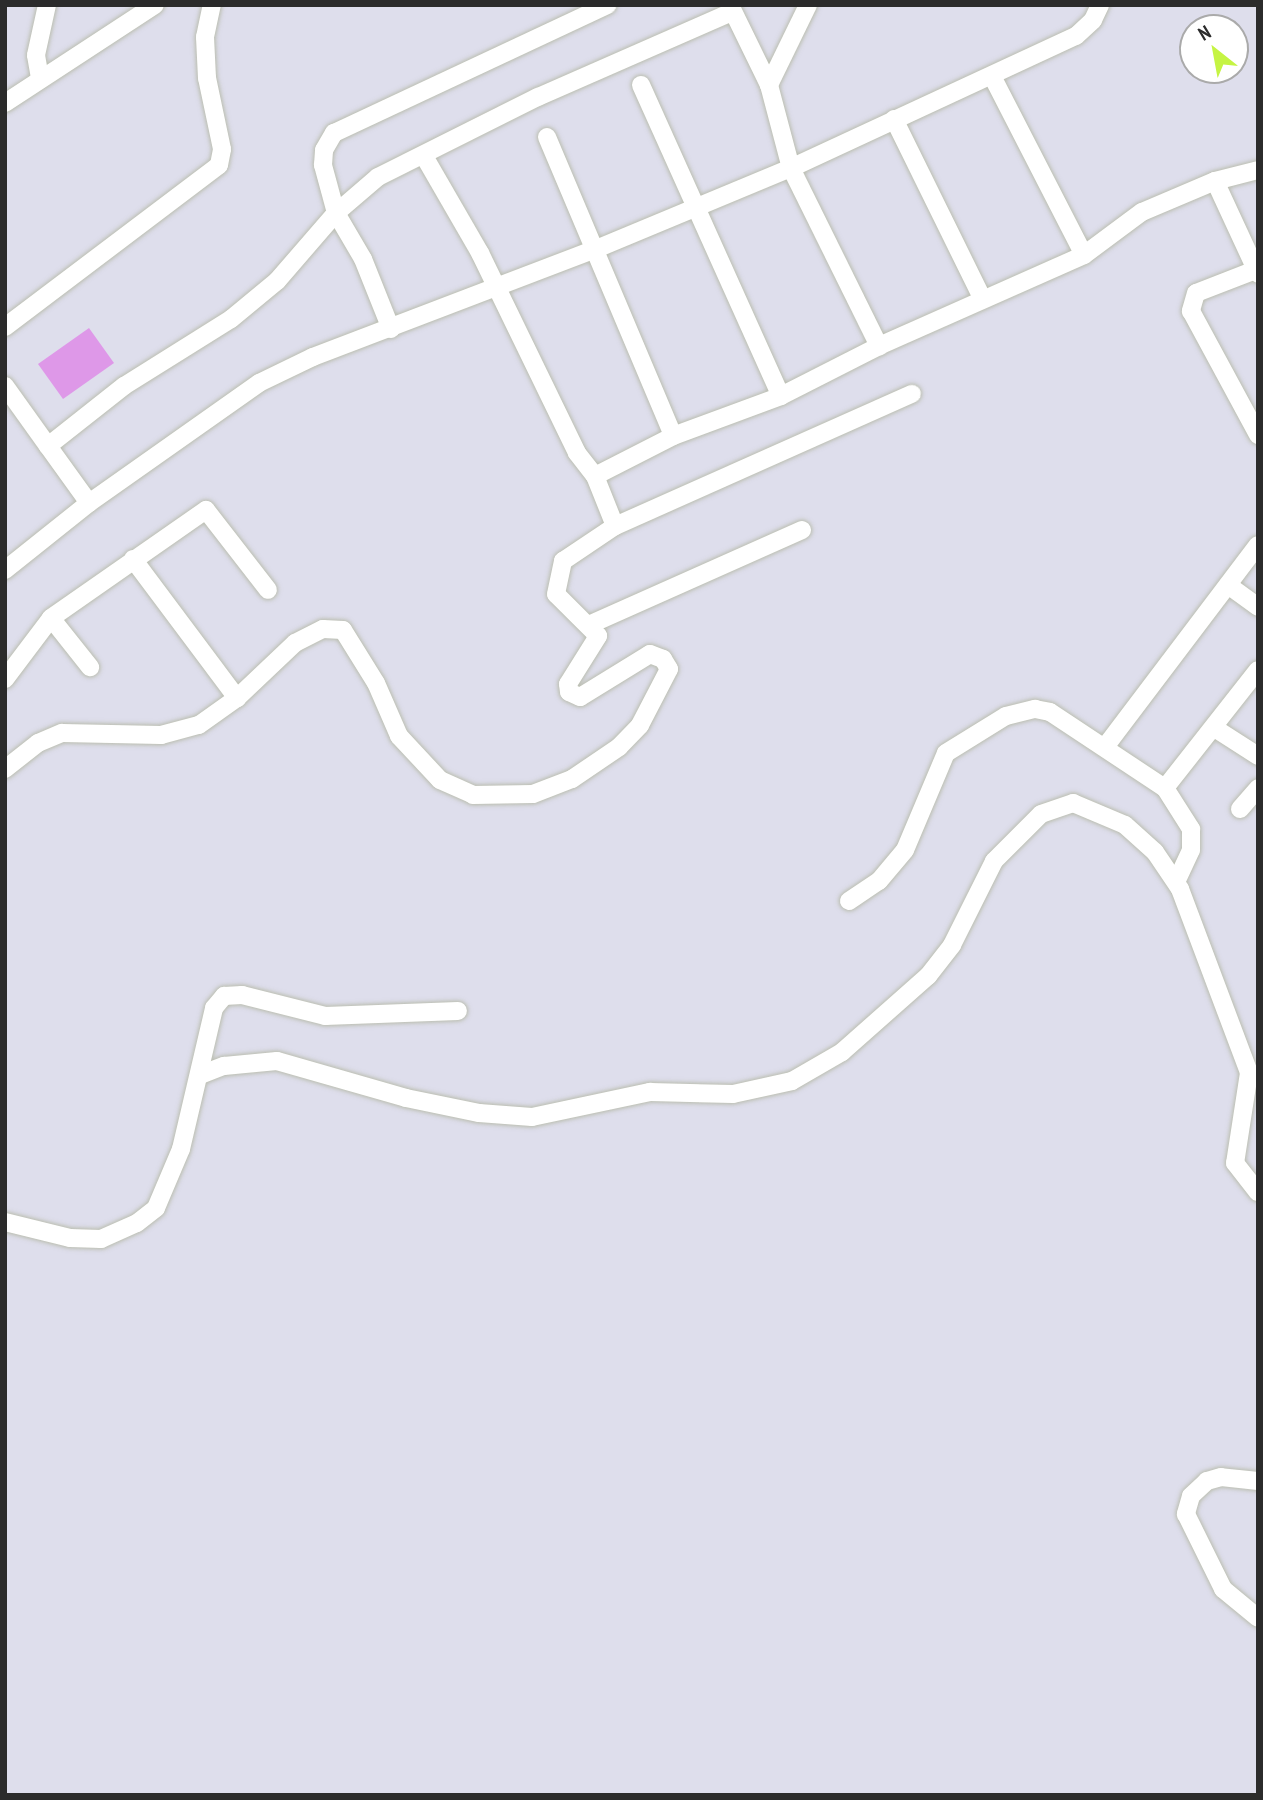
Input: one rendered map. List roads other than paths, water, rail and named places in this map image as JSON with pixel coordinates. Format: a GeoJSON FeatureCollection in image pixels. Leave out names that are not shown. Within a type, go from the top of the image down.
{"type":"FeatureCollection","features":[{"type":"Feature","properties":{"kind":"street"},"geometry":{"type":"LineString","coordinates":[[40,78],[36,55],[47,5]]}},
{"type":"Feature","properties":{"kind":"street"},"geometry":{"type":"LineString","coordinates":[[5,103],[155,5]]}},
{"type":"Feature","properties":{"kind":"street"},"geometry":{"type":"LineString","coordinates":[[5,327],[219,165],[222,149],[206,78],[205,37],[212,5]]}},
{"type":"Feature","properties":{"kind":"street"},"geometry":{"type":"LineString","coordinates":[[391,329],[363,259],[336,213],[323,165],[324,150],[334,133],[607,5]]}},
{"type":"Feature","properties":{"kind":"street"},"geometry":{"type":"LineString","coordinates":[[769,85],[808,5]]}},
{"type":"Feature","properties":{"kind":"street"},"geometry":{"type":"LineString","coordinates":[[5,570],[89,503],[259,383],[313,357],[596,250],[791,168],[1076,36],[1093,20],[1100,5]]}},
{"type":"Feature","properties":{"kind":"street"},"geometry":{"type":"LineString","coordinates":[[48,446],[124,386],[231,319],[278,281],[336,213],[378,177],[425,156],[538,97],[731,9],[769,85],[791,168],[878,346]]}},
{"type":"Feature","properties":{"kind":"street"},"geometry":{"type":"LineString","coordinates":[[992,76],[1084,255]]}},
{"type":"Feature","properties":{"kind":"street"},"geometry":{"type":"LineString","coordinates":[[641,85],[781,396]]}},
{"type":"Feature","properties":{"kind":"street"},"geometry":{"type":"LineString","coordinates":[[894,119],[982,298]]}},
{"type":"Feature","properties":{"kind":"street"},"geometry":{"type":"LineString","coordinates":[[547,137],[673,436]]}},
{"type":"Feature","properties":{"kind":"street"},"geometry":{"type":"LineString","coordinates":[[425,156],[496,286],[552,406],[595,476],[615,526]]}},
{"type":"Feature","properties":{"kind":"street"},"geometry":{"type":"LineString","coordinates":[[595,476],[673,436],[781,396],[878,346],[1084,255],[1142,212],[1215,181],[1258,170]]}},
{"type":"Feature","properties":{"kind":"street"},"geometry":{"type":"LineString","coordinates":[[1215,181],[1257,271],[1196,293],[1191,311],[1258,435]]}},
{"type":"Feature","properties":{"kind":"street"},"geometry":{"type":"LineString","coordinates":[[5,386],[89,503]]}},
{"type":"Feature","properties":{"kind":"street"},"geometry":{"type":"LineString","coordinates":[[5,769],[38,744],[62,733],[161,735],[199,725],[237,698],[313,630],[344,630],[376,683],[399,736],[440,780],[473,795],[533,794],[572,779],[620,747],[640,725],[669,677],[663,659],[650,654],[580,697],[573,696],[569,684],[598,642],[591,624],[555,594],[555,581],[563,561],[615,526],[912,394]]}},
{"type":"Feature","properties":{"kind":"street"},"geometry":{"type":"LineString","coordinates":[[5,679],[51,618],[133,559],[208,510],[268,590]]}},
{"type":"Feature","properties":{"kind":"street"},"geometry":{"type":"LineString","coordinates":[[591,624],[803,530]]}},
{"type":"Feature","properties":{"kind":"street"},"geometry":{"type":"LineString","coordinates":[[1105,747],[1258,545]]}},
{"type":"Feature","properties":{"kind":"street"},"geometry":{"type":"LineString","coordinates":[[133,559],[237,698]]}},
{"type":"Feature","properties":{"kind":"street"},"geometry":{"type":"LineString","coordinates":[[1228,585],[1258,607]]}},
{"type":"Feature","properties":{"kind":"street"},"geometry":{"type":"LineString","coordinates":[[51,618],[90,667]]}},
{"type":"Feature","properties":{"kind":"street"},"geometry":{"type":"LineString","coordinates":[[1166,788],[1216,729],[1258,670]]}},
{"type":"Feature","properties":{"kind":"street"},"geometry":{"type":"LineString","coordinates":[[849,901],[879,881],[905,850],[946,753],[966,737],[1006,716],[1035,709],[1050,712],[1166,788],[1191,829],[1191,850],[1176,882]]}},
{"type":"Feature","properties":{"kind":"street"},"geometry":{"type":"LineString","coordinates":[[1216,729],[1258,756]]}},
{"type":"Feature","properties":{"kind":"street"},"geometry":{"type":"LineString","coordinates":[[1240,809],[1258,788]]}},
{"type":"Feature","properties":{"kind":"street"},"geometry":{"type":"LineString","coordinates":[[200,1075],[224,1066],[277,1061],[406,1098],[479,1113],[532,1117],[650,1092],[733,1094],[792,1081],[830,1062],[928,975],[952,944],[994,862],[1048,809],[1064,804],[1083,805],[1125,825],[1155,852],[1176,882],[1249,1073],[1234,1163],[1258,1192]]}},
{"type":"Feature","properties":{"kind":"street"},"geometry":{"type":"LineString","coordinates":[[5,1222],[70,1238],[101,1238],[137,1223],[156,1208],[181,1149],[214,1008],[224,996],[242,995],[326,1016],[458,1011]]}},
{"type":"Feature","properties":{"kind":"street"},"geometry":{"type":"LineString","coordinates":[[1258,1481],[1221,1477],[1207,1481],[1191,1496],[1186,1514],[1223,1589],[1258,1618]]}}]}
